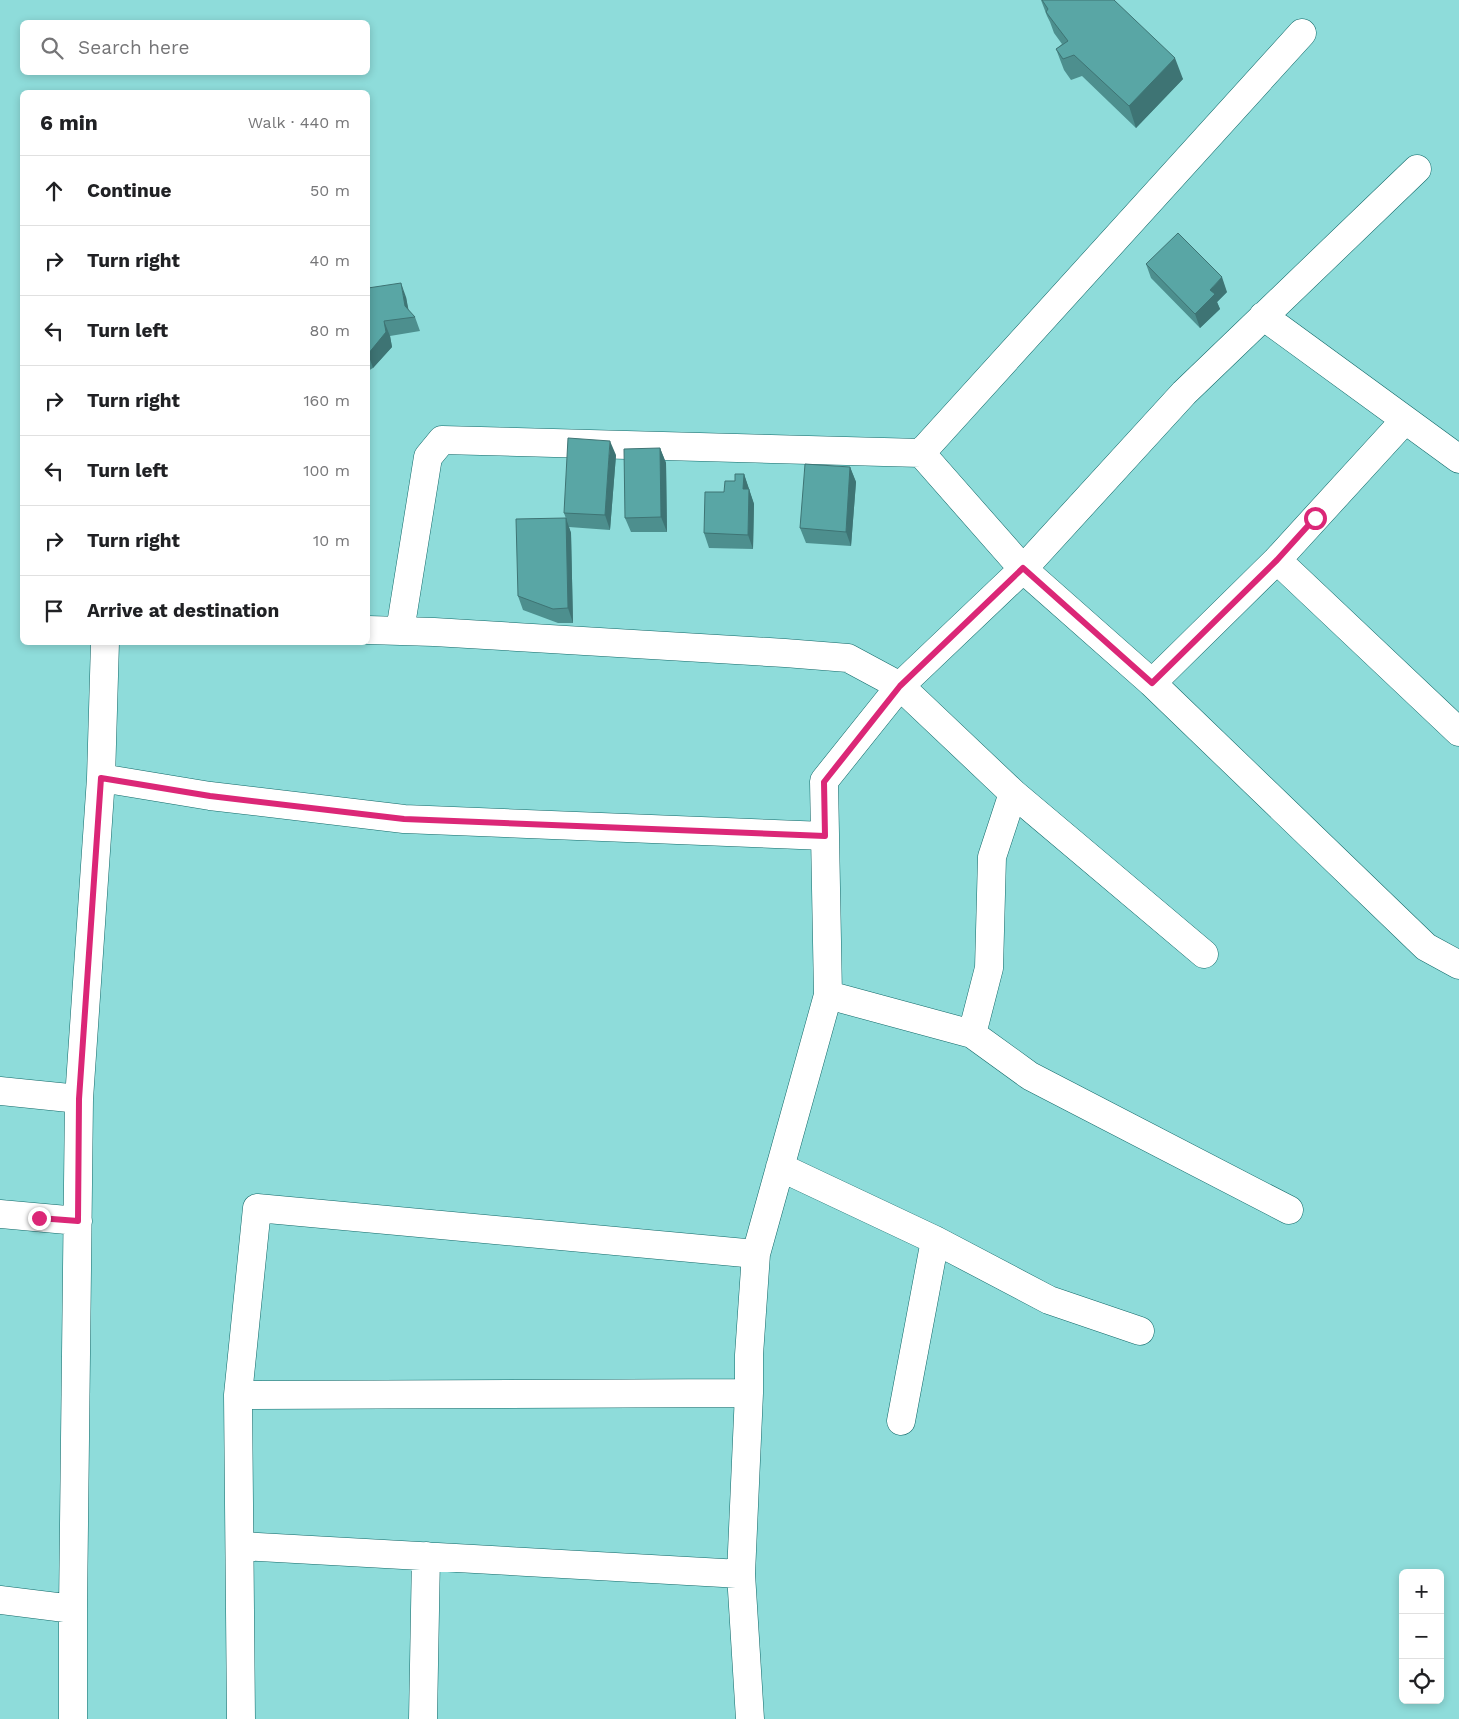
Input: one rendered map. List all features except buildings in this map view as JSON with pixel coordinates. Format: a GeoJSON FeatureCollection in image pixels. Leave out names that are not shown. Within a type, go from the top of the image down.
{"type":"FeatureCollection","features":[{"type":"Feature","properties":{"kind":"street"},"geometry":{"type":"LineString","coordinates":[[921,453],[1302,33]]}},
{"type":"Feature","properties":{"kind":"street"},"geometry":{"type":"LineString","coordinates":[[750,1719],[741,1574],[749,1355],[756,1254],[828,995],[824,782],[900,686],[1023,568],[1184,393],[1418,169]]}},
{"type":"Feature","properties":{"kind":"street"},"geometry":{"type":"LineString","coordinates":[[1263,316],[1459,459]]}},
{"type":"Feature","properties":{"kind":"street"},"geometry":{"type":"LineString","coordinates":[[1152,683],[1277,560],[1404,420]]}},
{"type":"Feature","properties":{"kind":"street"},"geometry":{"type":"LineString","coordinates":[[400,631],[428,458],[442,440],[921,453],[1023,568],[1152,683],[1426,947],[1459,964]]}},
{"type":"Feature","properties":{"kind":"street"},"geometry":{"type":"LineString","coordinates":[[1277,560],[1459,732]]}},
{"type":"Feature","properties":{"kind":"street"},"geometry":{"type":"LineString","coordinates":[[370,630],[765,651],[848,658],[900,686],[1014,793],[1204,954]]}},
{"type":"Feature","properties":{"kind":"street"},"geometry":{"type":"LineString","coordinates":[[73,1719],[79,1099],[101,778],[105,645]]}},
{"type":"Feature","properties":{"kind":"street"},"geometry":{"type":"LineString","coordinates":[[101,778],[210,796],[404,819],[825,836]]}},
{"type":"Feature","properties":{"kind":"street"},"geometry":{"type":"LineString","coordinates":[[972,1034],[989,968],[992,857],[1014,793]]}},
{"type":"Feature","properties":{"kind":"street"},"geometry":{"type":"LineString","coordinates":[[828,995],[972,1034],[1030,1076],[1289,1210]]}},
{"type":"Feature","properties":{"kind":"street"},"geometry":{"type":"LineString","coordinates":[[0,1092],[79,1099]]}},
{"type":"Feature","properties":{"kind":"street"},"geometry":{"type":"LineString","coordinates":[[780,1167],[935,1240],[1050,1300],[1140,1331]]}},
{"type":"Feature","properties":{"kind":"street"},"geometry":{"type":"LineString","coordinates":[[241,1719],[238,1395],[257,1208],[756,1254]]}},
{"type":"Feature","properties":{"kind":"street"},"geometry":{"type":"LineString","coordinates":[[0,1214],[78,1221]]}},
{"type":"Feature","properties":{"kind":"street"},"geometry":{"type":"LineString","coordinates":[[901,1421],[935,1240]]}},
{"type":"Feature","properties":{"kind":"street"},"geometry":{"type":"LineString","coordinates":[[238,1395],[749,1393]]}},
{"type":"Feature","properties":{"kind":"street"},"geometry":{"type":"LineString","coordinates":[[240,1546],[741,1574]]}},
{"type":"Feature","properties":{"kind":"street"},"geometry":{"type":"LineString","coordinates":[[423,1719],[426,1556]]}},
{"type":"Feature","properties":{"kind":"street"},"geometry":{"type":"LineString","coordinates":[[0,1600],[73,1609]]}},
{"type":"Feature","properties":{"kind":"route"},"geometry":{"type":"LineString","coordinates":[[39,1218],[78,1221],[79,1099],[101,778],[210,796],[404,819],[825,836],[824,782],[900,686],[1023,568],[1152,683],[1277,560],[1315,518]]}}]}
